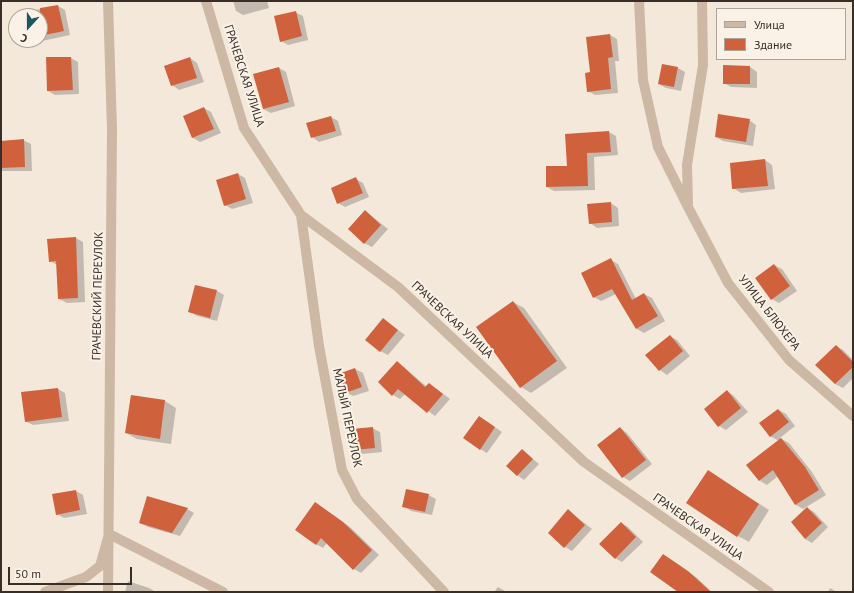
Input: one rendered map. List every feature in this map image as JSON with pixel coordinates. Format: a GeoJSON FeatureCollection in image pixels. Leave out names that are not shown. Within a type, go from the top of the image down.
{"type":"FeatureCollection","features":[{"type":"Feature","properties":{"kind":"street","name":"ГРАЧЕВСКИЙ ПЕРЕУЛОК"},"geometry":{"type":"LineString","coordinates":[[108,1],[112,129],[108,592]]}},
{"type":"Feature","properties":{"kind":"street","name":"ГРАЧЕВСКАЯ УЛИЦА"},"geometry":{"type":"LineString","coordinates":[[206,1],[244,128],[301,215],[398,286],[584,462],[769,592]]}},
{"type":"Feature","properties":{"kind":"street","name":"УЛИЦА БЛЮХЕРА"},"geometry":{"type":"LineString","coordinates":[[639,1],[643,80],[658,147],[688,207],[728,283],[789,360],[853,416]]}},
{"type":"Feature","properties":{"kind":"street","name":"УЛИЦА БЛЮХЕРА"},"geometry":{"type":"LineString","coordinates":[[688,207],[687,165],[703,65],[702,1]]}},
{"type":"Feature","properties":{"kind":"street","name":"МАЛЫЙ ПЕРЕУЛОК"},"geometry":{"type":"LineString","coordinates":[[301,215],[319,346],[342,470],[357,499],[444,592]]}},
{"type":"Feature","properties":{"kind":"street"},"geometry":{"type":"LineString","coordinates":[[45,592],[86,577],[100,566],[109,534],[223,592]]}},
{"type":"Feature","properties":{"kind":"building"},"geometry":{"type":"Polygon","coordinates":[[[58,5],[64,31],[48,34],[48,8],[40,8],[58,5]]]}},
{"type":"Feature","properties":{"kind":"building"},"geometry":{"type":"Polygon","coordinates":[[[296,11],[302,36],[280,42],[274,16],[296,11]]]}},
{"type":"Feature","properties":{"kind":"building"},"geometry":{"type":"Polygon","coordinates":[[[610,34],[613,57],[608,58],[611,89],[587,92],[585,73],[590,72],[586,37],[610,34]]]}},
{"type":"Feature","properties":{"kind":"building"},"geometry":{"type":"Polygon","coordinates":[[[46,57],[71,57],[73,90],[47,91],[46,57]]]}},
{"type":"Feature","properties":{"kind":"building"},"geometry":{"type":"Polygon","coordinates":[[[190,57],[197,78],[171,86],[164,66],[190,57]]]}},
{"type":"Feature","properties":{"kind":"building"},"geometry":{"type":"Polygon","coordinates":[[[662,64],[678,67],[674,87],[658,84],[662,64]]]}},
{"type":"Feature","properties":{"kind":"building"},"geometry":{"type":"Polygon","coordinates":[[[723,65],[750,66],[750,84],[723,84],[723,65]]]}},
{"type":"Feature","properties":{"kind":"building"},"geometry":{"type":"Polygon","coordinates":[[[279,67],[289,102],[263,109],[253,74],[279,67]]]}},
{"type":"Feature","properties":{"kind":"building"},"geometry":{"type":"Polygon","coordinates":[[[204,107],[214,129],[192,138],[183,116],[204,107]]]}},
{"type":"Feature","properties":{"kind":"building"},"geometry":{"type":"Polygon","coordinates":[[[718,114],[750,119],[746,142],[715,137],[718,114]]]}},
{"type":"Feature","properties":{"kind":"building"},"geometry":{"type":"Polygon","coordinates":[[[331,116],[336,131],[311,138],[306,123],[331,116]]]}},
{"type":"Feature","properties":{"kind":"building"},"geometry":{"type":"Polygon","coordinates":[[[609,131],[611,152],[587,153],[588,186],[546,187],[546,166],[567,166],[565,134],[609,131]]]}},
{"type":"Feature","properties":{"kind":"building"},"geometry":{"type":"Polygon","coordinates":[[[24,139],[25,167],[1,168],[1,141],[24,139]]]}},
{"type":"Feature","properties":{"kind":"building"},"geometry":{"type":"Polygon","coordinates":[[[765,159],[768,186],[732,189],[730,163],[765,159]]]}},
{"type":"Feature","properties":{"kind":"building"},"geometry":{"type":"Polygon","coordinates":[[[238,173],[246,199],[224,206],[216,180],[238,173]]]}},
{"type":"Feature","properties":{"kind":"building"},"geometry":{"type":"Polygon","coordinates":[[[356,177],[363,193],[337,204],[331,188],[356,177]]]}},
{"type":"Feature","properties":{"kind":"building"},"geometry":{"type":"Polygon","coordinates":[[[611,202],[612,222],[589,224],[587,204],[611,202]]]}},
{"type":"Feature","properties":{"kind":"building"},"geometry":{"type":"Polygon","coordinates":[[[365,210],[381,225],[364,244],[348,229],[365,210]]]}},
{"type":"Feature","properties":{"kind":"building"},"geometry":{"type":"Polygon","coordinates":[[[76,237],[78,298],[58,299],[56,261],[49,262],[47,239],[76,237]]]}},
{"type":"Feature","properties":{"kind":"building"},"geometry":{"type":"Polygon","coordinates":[[[611,258],[632,300],[644,293],[658,316],[636,329],[612,289],[593,298],[581,273],[611,258]]]}},
{"type":"Feature","properties":{"kind":"building"},"geometry":{"type":"Polygon","coordinates":[[[774,264],[790,286],[771,300],[755,278],[774,264]]]}},
{"type":"Feature","properties":{"kind":"building"},"geometry":{"type":"Polygon","coordinates":[[[195,285],[217,290],[210,318],[188,312],[195,285]]]}},
{"type":"Feature","properties":{"kind":"building"},"geometry":{"type":"Polygon","coordinates":[[[513,301],[557,361],[520,388],[476,327],[513,301]]]}},
{"type":"Feature","properties":{"kind":"building"},"geometry":{"type":"Polygon","coordinates":[[[383,318],[398,330],[380,352],[365,340],[383,318]]]}},
{"type":"Feature","properties":{"kind":"building"},"geometry":{"type":"Polygon","coordinates":[[[670,335],[683,351],[659,371],[645,355],[670,335]]]}},
{"type":"Feature","properties":{"kind":"building"},"geometry":{"type":"Polygon","coordinates":[[[836,345],[853,362],[853,367],[835,384],[815,365],[836,345]]]}},
{"type":"Feature","properties":{"kind":"building"},"geometry":{"type":"Polygon","coordinates":[[[397,361],[425,387],[429,383],[443,394],[427,413],[398,389],[392,396],[378,382],[397,361]]]}},
{"type":"Feature","properties":{"kind":"building"},"geometry":{"type":"Polygon","coordinates":[[[355,368],[362,387],[345,393],[338,374],[355,368]]]}},
{"type":"Feature","properties":{"kind":"building"},"geometry":{"type":"Polygon","coordinates":[[[58,388],[62,417],[25,422],[21,392],[58,388]]]}},
{"type":"Feature","properties":{"kind":"building"},"geometry":{"type":"Polygon","coordinates":[[[727,390],[741,408],[718,427],[704,409],[727,390]]]}},
{"type":"Feature","properties":{"kind":"building"},"geometry":{"type":"Polygon","coordinates":[[[131,395],[165,400],[160,439],[125,433],[131,395]]]}},
{"type":"Feature","properties":{"kind":"building"},"geometry":{"type":"Polygon","coordinates":[[[778,409],[789,422],[770,437],[759,423],[778,409]]]}},
{"type":"Feature","properties":{"kind":"building"},"geometry":{"type":"Polygon","coordinates":[[[479,416],[495,427],[480,450],[463,438],[479,416]]]}},
{"type":"Feature","properties":{"kind":"building"},"geometry":{"type":"Polygon","coordinates":[[[373,427],[375,448],[354,450],[351,429],[373,427]]]}},
{"type":"Feature","properties":{"kind":"building"},"geometry":{"type":"Polygon","coordinates":[[[620,427],[646,460],[622,478],[597,445],[620,427]]]}},
{"type":"Feature","properties":{"kind":"building"},"geometry":{"type":"Polygon","coordinates":[[[781,438],[805,467],[819,490],[795,505],[773,470],[759,481],[746,465],[781,438]]]}},
{"type":"Feature","properties":{"kind":"building"},"geometry":{"type":"Polygon","coordinates":[[[522,449],[533,459],[517,476],[506,466],[522,449]]]}},
{"type":"Feature","properties":{"kind":"building"},"geometry":{"type":"Polygon","coordinates":[[[708,470],[759,504],[737,537],[686,503],[708,470]]]}},
{"type":"Feature","properties":{"kind":"building"},"geometry":{"type":"Polygon","coordinates":[[[406,489],[429,494],[425,512],[402,507],[406,489]]]}},
{"type":"Feature","properties":{"kind":"building"},"geometry":{"type":"Polygon","coordinates":[[[76,490],[80,510],[56,515],[52,494],[76,490]]]}},
{"type":"Feature","properties":{"kind":"building"},"geometry":{"type":"Polygon","coordinates":[[[147,496],[188,508],[172,533],[139,523],[147,496]]]}},
{"type":"Feature","properties":{"kind":"building"},"geometry":{"type":"Polygon","coordinates":[[[315,502],[343,522],[372,550],[353,570],[321,538],[316,545],[295,530],[315,502]]]}},
{"type":"Feature","properties":{"kind":"building"},"geometry":{"type":"Polygon","coordinates":[[[807,507],[822,523],[805,539],[791,522],[807,507]]]}},
{"type":"Feature","properties":{"kind":"building"},"geometry":{"type":"Polygon","coordinates":[[[568,509],[585,525],[564,548],[548,533],[568,509]]]}},
{"type":"Feature","properties":{"kind":"building"},"geometry":{"type":"Polygon","coordinates":[[[621,522],[636,537],[615,559],[599,544],[621,522]]]}},
{"type":"Feature","properties":{"kind":"building"},"geometry":{"type":"Polygon","coordinates":[[[663,554],[688,571],[711,592],[678,592],[650,572],[663,554]]]}}]}
